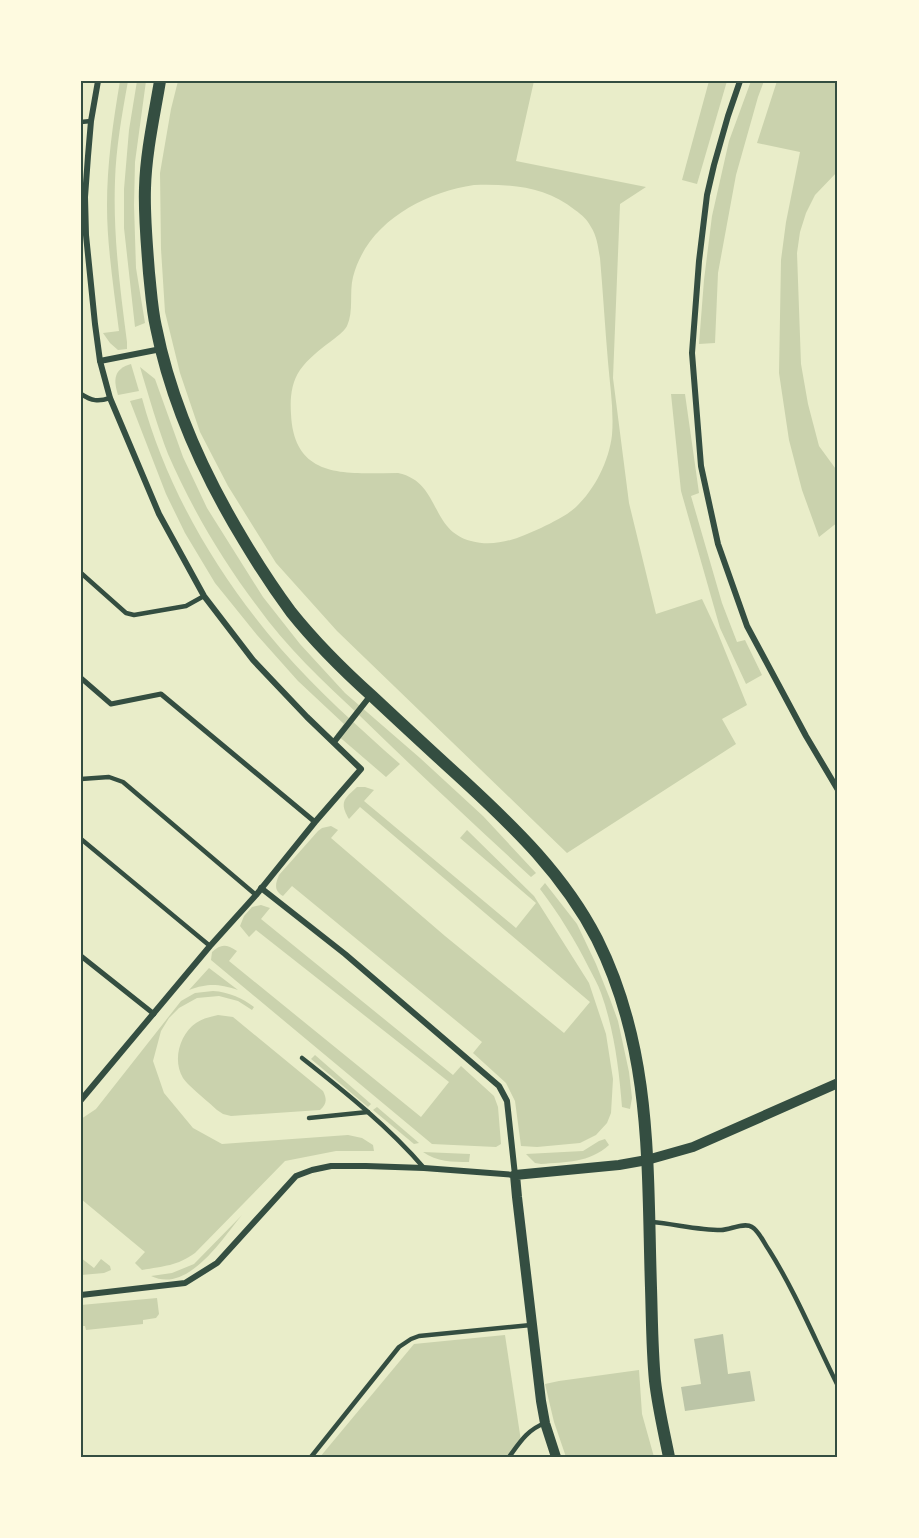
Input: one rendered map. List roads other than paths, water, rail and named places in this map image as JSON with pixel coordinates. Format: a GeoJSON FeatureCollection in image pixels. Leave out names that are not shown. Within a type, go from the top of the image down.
{"type":"FeatureCollection","features":[{"type":"Feature","properties":{"kind":"main road"},"geometry":{"type":"LineString","coordinates":[[160,81],[149,144],[145,190],[147,245],[155,325],[172,389],[221,502],[267,579],[292,613],[325,651],[514,829],[567,888],[596,938],[616,982],[628,1017],[643,1098],[655,1378],[669,1457]]}},
{"type":"Feature","properties":{"kind":"street"},"geometry":{"type":"LineString","coordinates":[[81,1100],[210,946],[256,895],[315,822],[362,770],[253,660],[204,596],[159,514],[110,398],[100,361],[86,235],[85,197],[91,121],[98,81]]}},
{"type":"Feature","properties":{"kind":"street"},"geometry":{"type":"LineString","coordinates":[[740,81],[707,195],[699,261],[692,353],[702,466],[718,544],[747,626],[838,790]]}},
{"type":"Feature","properties":{"kind":"street"},"geometry":{"type":"LineString","coordinates":[[100,361],[161,349]]}},
{"type":"Feature","properties":{"kind":"street"},"geometry":{"type":"LineString","coordinates":[[81,678],[111,704],[160,694],[315,822]]}},
{"type":"Feature","properties":{"kind":"street"},"geometry":{"type":"LineString","coordinates":[[334,742],[371,695]]}},
{"type":"Feature","properties":{"kind":"street"},"geometry":{"type":"LineString","coordinates":[[261,888],[345,954],[499,1086],[507,1101],[541,1401],[545,1423],[556,1457]]}},
{"type":"Feature","properties":{"kind":"street"},"geometry":{"type":"LineString","coordinates":[[81,956],[154,1014]]}},
{"type":"Feature","properties":{"kind":"street"},"geometry":{"type":"LineString","coordinates":[[81,1295],[185,1283],[216,1263],[296,1176],[312,1170],[331,1166],[366,1166],[515,1175],[620,1165],[693,1147],[838,1083]]}},
{"type":"Feature","properties":{"kind":"lane"},"geometry":{"type":"LineString","coordinates":[[81,122],[91,121]]}},
{"type":"Feature","properties":{"kind":"lane"},"geometry":{"type":"LineString","coordinates":[[81,394],[90,400],[99,402],[110,398]]}},
{"type":"Feature","properties":{"kind":"lane"},"geometry":{"type":"LineString","coordinates":[[81,573],[126,613],[134,615],[186,606],[204,596]]}},
{"type":"Feature","properties":{"kind":"lane"},"geometry":{"type":"LineString","coordinates":[[81,779],[109,777],[123,782],[256,895]]}},
{"type":"Feature","properties":{"kind":"lane"},"geometry":{"type":"LineString","coordinates":[[81,840],[210,946]]}},
{"type":"Feature","properties":{"kind":"lane"},"geometry":{"type":"LineString","coordinates":[[302,1058],[368,1112],[407,1148],[424,1168]]}},
{"type":"Feature","properties":{"kind":"lane"},"geometry":{"type":"LineString","coordinates":[[309,1118],[368,1112]]}},
{"type":"Feature","properties":{"kind":"lane"},"geometry":{"type":"LineString","coordinates":[[649,1222],[708,1230],[746,1226],[755,1229],[780,1268],[838,1386]]}},
{"type":"Feature","properties":{"kind":"lane"},"geometry":{"type":"LineString","coordinates":[[311,1457],[399,1347],[411,1339],[532,1325]]}},
{"type":"Feature","properties":{"kind":"lane"},"geometry":{"type":"LineString","coordinates":[[509,1457],[526,1435],[545,1423]]}}]}
